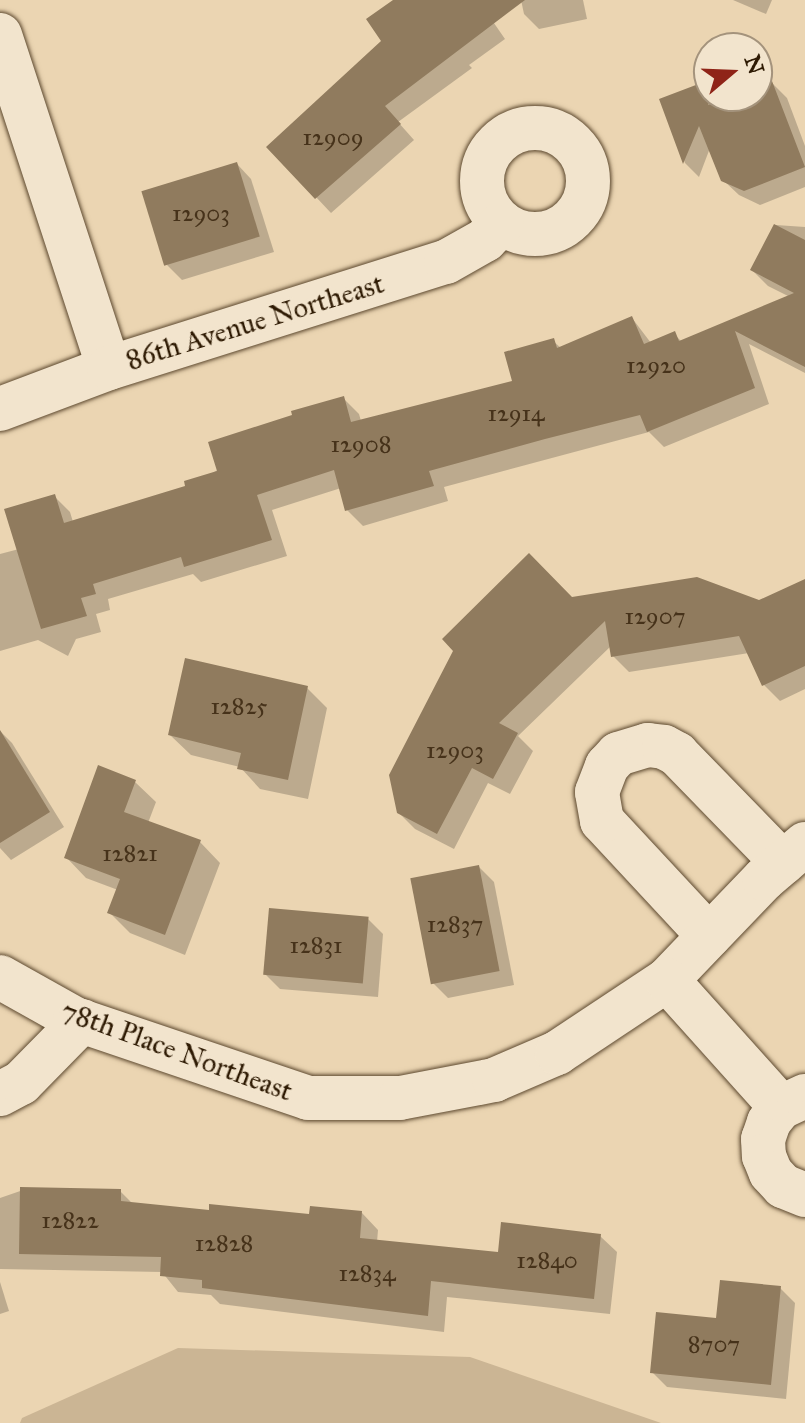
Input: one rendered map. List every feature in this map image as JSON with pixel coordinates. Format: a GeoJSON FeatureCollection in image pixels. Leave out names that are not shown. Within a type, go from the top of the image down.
{"type":"FeatureCollection","features":[{"type":"Feature","properties":{"kind":"street"},"geometry":{"type":"LineString","coordinates":[[0,35],[109,368]]}},
{"type":"Feature","properties":{"kind":"street","name":"86th Avenue Northeast"},"geometry":{"type":"LineString","coordinates":[[0,409],[109,368],[446,262],[485,240],[502,223]]}},
{"type":"Feature","properties":{"kind":"street"},"geometry":{"type":"LineString","coordinates":[[709,936],[602,821],[597,792],[600,778],[618,754],[648,745],[664,747],[677,754],[794,854]]}},
{"type":"Feature","properties":{"kind":"street","name":"78th Place Northeast"},"geometry":{"type":"LineString","coordinates":[[0,977],[82,1021],[308,1098],[400,1098],[494,1080],[557,1053],[667,980],[794,854]]}},
{"type":"Feature","properties":{"kind":"street"},"geometry":{"type":"LineString","coordinates":[[667,980],[793,1101],[766,1130],[764,1156],[771,1173],[783,1186],[805,1195]]}},
{"type":"Feature","properties":{"kind":"street"},"geometry":{"type":"LineString","coordinates":[[0,1094],[21,1083],[82,1021]]}},
{"type":"Feature","properties":{"kind":"shaded area"},"geometry":{"type":"Polygon","coordinates":[[[178,1348],[470,1357],[661,1423],[20,1423],[22,1418],[178,1348]]]}},
{"type":"Feature","properties":{"kind":"building"},"geometry":{"type":"Polygon","coordinates":[[[393,0],[525,0],[385,106],[401,124],[315,199],[266,147],[381,41],[366,19],[393,0]]]}},
{"type":"Feature","properties":{"kind":"building"},"geometry":{"type":"Polygon","coordinates":[[[773,84],[805,167],[744,191],[721,181],[699,126],[683,164],[659,99],[693,86],[693,112],[773,112],[773,84]]]}},
{"type":"Feature","properties":{"kind":"building"},"geometry":{"type":"Polygon","coordinates":[[[237,162],[260,237],[164,266],[141,191],[237,162]]]}},
{"type":"Feature","properties":{"kind":"building"},"geometry":{"type":"Polygon","coordinates":[[[774,224],[805,240],[805,367],[735,331],[755,388],[647,432],[640,415],[429,471],[434,486],[345,511],[334,470],[257,495],[272,540],[184,567],[181,557],[93,584],[96,594],[81,598],[87,616],[41,629],[4,509],[55,494],[64,523],[185,486],[184,481],[217,471],[208,442],[292,415],[291,411],[344,396],[351,422],[512,381],[504,352],[554,338],[557,348],[632,316],[644,344],[675,331],[679,341],[794,293],[750,270],[774,224]]]}},
{"type":"Feature","properties":{"kind":"building"},"geometry":{"type":"Polygon","coordinates":[[[529,553],[572,597],[697,577],[759,600],[805,579],[805,666],[762,686],[739,636],[611,657],[605,621],[499,723],[518,733],[493,779],[472,768],[437,834],[397,813],[389,775],[453,651],[442,639],[529,553]]]}},
{"type":"Feature","properties":{"kind":"building"},"geometry":{"type":"Polygon","coordinates":[[[185,658],[308,686],[288,780],[237,769],[241,753],[168,735],[185,658]]]}},
{"type":"Feature","properties":{"kind":"building"},"geometry":{"type":"Polygon","coordinates":[[[0,730],[50,812],[0,843],[0,730]]]}},
{"type":"Feature","properties":{"kind":"building"},"geometry":{"type":"Polygon","coordinates":[[[98,765],[136,780],[124,812],[201,840],[165,935],[107,913],[120,879],[64,858],[98,765]]]}},
{"type":"Feature","properties":{"kind":"building"},"geometry":{"type":"Polygon","coordinates":[[[479,865],[500,971],[431,984],[410,878],[479,865]]]}},
{"type":"Feature","properties":{"kind":"building"},"geometry":{"type":"Polygon","coordinates":[[[269,908],[369,917],[363,983],[263,975],[269,908]]]}},
{"type":"Feature","properties":{"kind":"building"},"geometry":{"type":"Polygon","coordinates":[[[20,1187],[121,1189],[121,1201],[209,1210],[209,1204],[309,1214],[310,1206],[362,1211],[360,1238],[498,1252],[501,1222],[601,1234],[594,1299],[431,1281],[428,1316],[202,1288],[202,1280],[160,1276],[161,1257],[19,1254],[20,1187]]]}},
{"type":"Feature","properties":{"kind":"building"},"geometry":{"type":"Polygon","coordinates":[[[720,1280],[781,1286],[771,1385],[650,1373],[656,1312],[716,1318],[720,1280]]]}}]}
